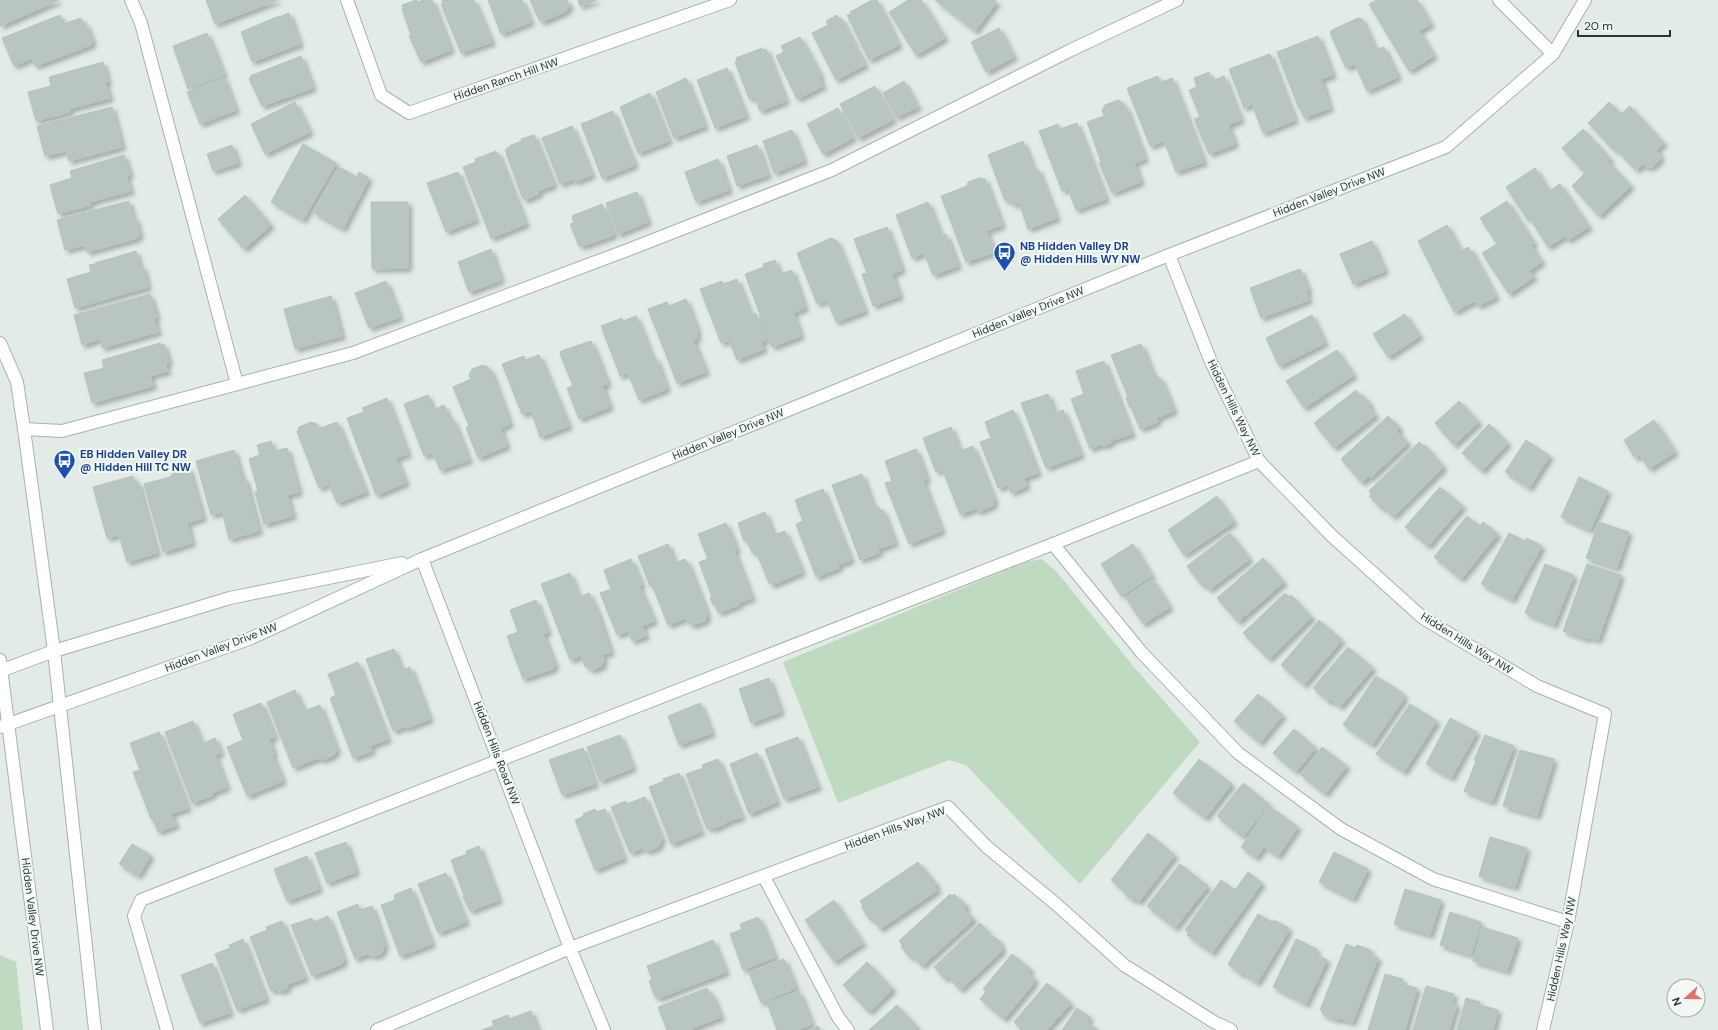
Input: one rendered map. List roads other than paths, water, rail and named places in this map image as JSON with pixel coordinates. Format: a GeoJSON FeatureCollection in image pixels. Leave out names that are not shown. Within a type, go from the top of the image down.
{"type":"FeatureCollection","features":[{"type":"Feature","properties":{"kind":"street"},"geometry":{"type":"LineString","coordinates":[[131,0],[141,23],[236,384]]}},
{"type":"Feature","properties":{"kind":"street","name":"Hidden Ranch Hill NW"},"geometry":{"type":"LineString","coordinates":[[347,0],[381,95],[409,114],[730,0]]}},
{"type":"Feature","properties":{"kind":"street"},"geometry":{"type":"LineString","coordinates":[[1499,0],[1553,54]]}},
{"type":"Feature","properties":{"kind":"street","name":"Hidden Valley Drive NW"},"geometry":{"type":"LineString","coordinates":[[4,726],[249,639],[422,559],[1169,255],[1446,146],[1553,54],[1585,0]]}},
{"type":"Feature","properties":{"kind":"street"},"geometry":{"type":"LineString","coordinates":[[24,429],[62,431],[353,353],[832,170],[1172,1]]}},
{"type":"Feature","properties":{"kind":"street","name":"Hidden Hills Way NW"},"geometry":{"type":"LineString","coordinates":[[1169,255],[1211,362],[1259,461],[1332,536],[1423,618],[1536,686],[1605,714],[1568,922],[1543,1030]]}},
{"type":"Feature","properties":{"kind":"street"},"geometry":{"type":"LineString","coordinates":[[0,343],[16,382],[24,429],[54,651],[95,1030]]}},
{"type":"Feature","properties":{"kind":"street"},"geometry":{"type":"LineString","coordinates":[[167,1030],[134,916],[141,900],[1053,544],[1259,461]]}},
{"type":"Feature","properties":{"kind":"street"},"geometry":{"type":"LineString","coordinates":[[1053,544],[1142,653],[1238,753],[1335,824],[1433,879],[1568,922]]}},
{"type":"Feature","properties":{"kind":"street","name":"Hidden Valley Drive NW"},"geometry":{"type":"LineString","coordinates":[[47,1030],[4,726],[0,667],[230,598],[422,559]]}},
{"type":"Feature","properties":{"kind":"street","name":"Hidden Hills Road NW"},"geometry":{"type":"LineString","coordinates":[[422,559],[570,948],[604,1030]]}},
{"type":"Feature","properties":{"kind":"street","name":"Hidden Hills Way NW"},"geometry":{"type":"LineString","coordinates":[[570,948],[948,807],[987,847],[1056,904],[1124,965],[1214,1022],[1231,1030]]}},
{"type":"Feature","properties":{"kind":"street"},"geometry":{"type":"LineString","coordinates":[[764,876],[838,1017],[848,1030]]}},
{"type":"Feature","properties":{"kind":"street"},"geometry":{"type":"LineString","coordinates":[[377,1030],[570,948]]}},
{"type":"Feature","properties":{"kind":"place","name":"NB Hidden Valley DR @ Hidden Hills WY NW"},"geometry":{"type":"Point","coordinates":[1005,272]}},
{"type":"Feature","properties":{"kind":"place","name":"EB Hidden Valley DR @ Hidden Hill TC NW"},"geometry":{"type":"Point","coordinates":[64,480]}}]}
